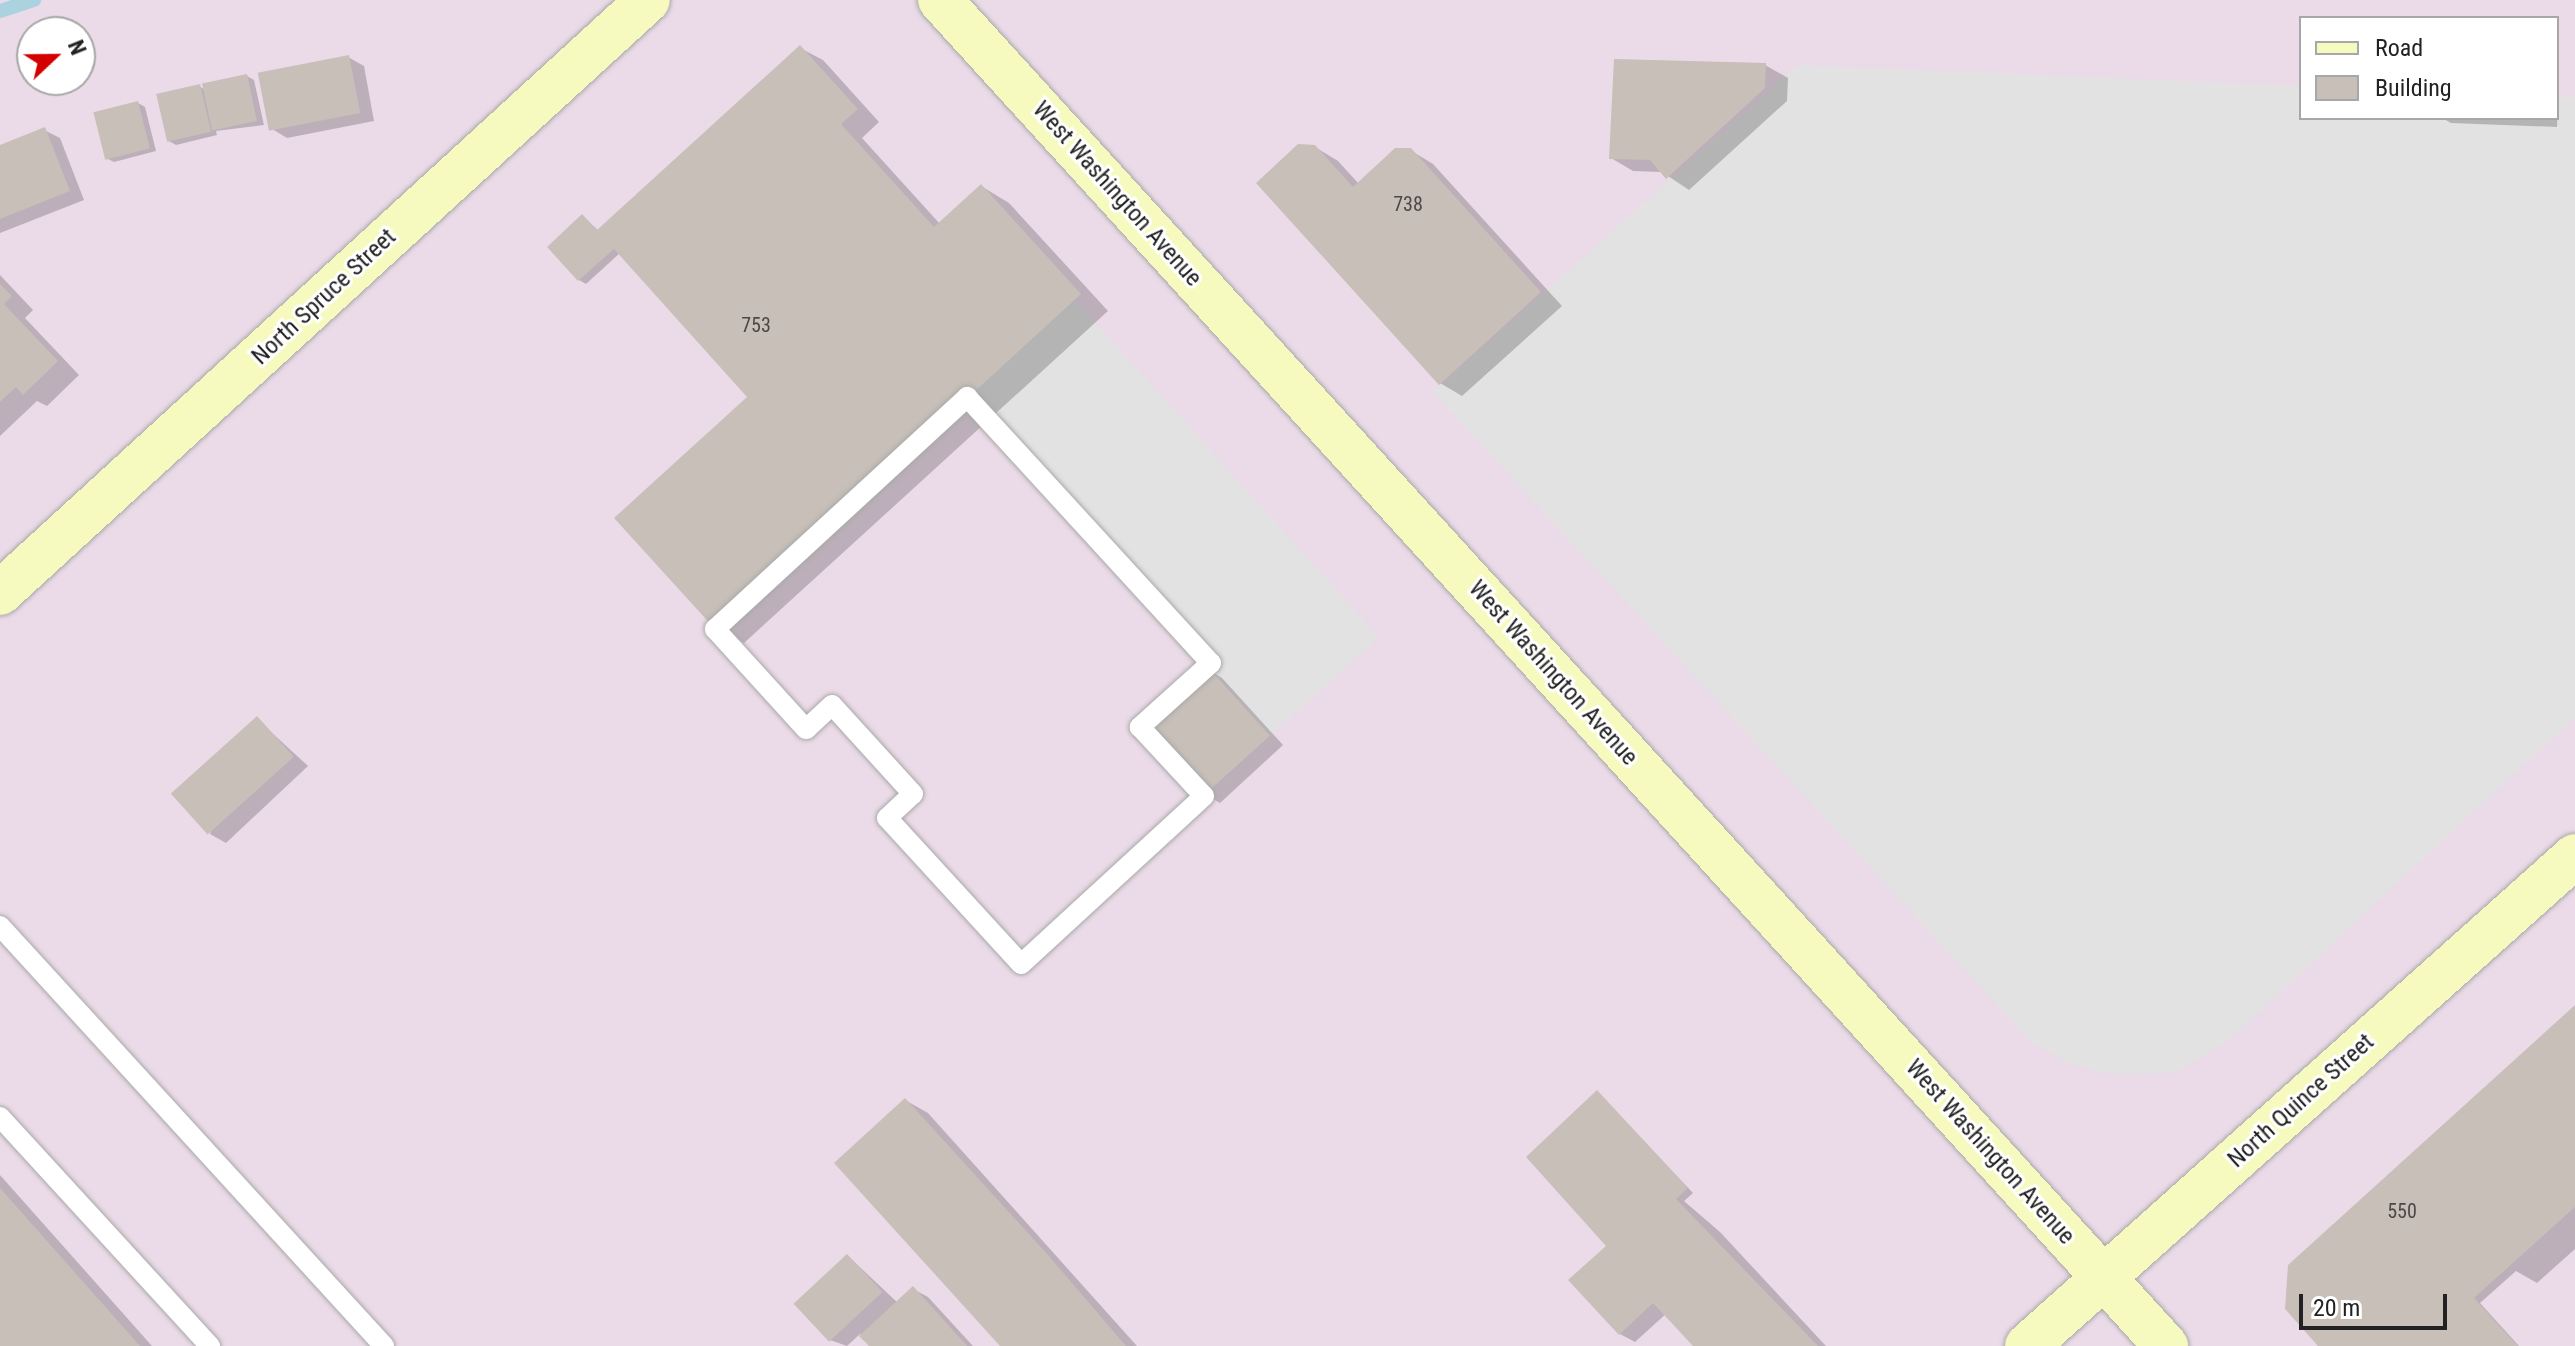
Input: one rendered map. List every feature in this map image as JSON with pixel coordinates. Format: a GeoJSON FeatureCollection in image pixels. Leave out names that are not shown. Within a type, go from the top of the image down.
{"type":"FeatureCollection","features":[{"type":"Feature","properties":{"kind":"main road","name":"North Spruce Street"},"geometry":{"type":"LineString","coordinates":[[0,593],[648,0]]}},
{"type":"Feature","properties":{"kind":"main road","name":"West Washington Avenue"},"geometry":{"type":"LineString","coordinates":[[940,0],[2166,1346]]}},
{"type":"Feature","properties":{"kind":"main road","name":"North Quince Street"},"geometry":{"type":"LineString","coordinates":[[2027,1346],[2575,856]]}},
{"type":"Feature","properties":{"kind":"lane"},"geometry":{"type":"LineString","coordinates":[[967,397],[1211,663],[1140,727],[1204,796],[1021,964],[887,818],[913,794],[832,705],[806,729],[715,629],[967,397]]}},
{"type":"Feature","properties":{"kind":"lane"},"geometry":{"type":"LineString","coordinates":[[0,926],[384,1346]]}},
{"type":"Feature","properties":{"kind":"lane"},"geometry":{"type":"LineString","coordinates":[[0,1117],[210,1346]]}},
{"type":"Feature","properties":{"kind":"shaded area"},"geometry":{"type":"Polygon","coordinates":[[[0,0],[2575,0],[2575,1346],[0,1346],[0,0]]]}},
{"type":"Feature","properties":{"kind":"shaded area"},"geometry":{"type":"Polygon","coordinates":[[[1798,65],[2299,86],[2299,120],[2559,120],[2559,97],[2575,97],[2575,717],[2229,1040],[2174,1073],[2108,1074],[2068,1063],[2030,1041],[1433,392],[1798,65]]]}},
{"type":"Feature","properties":{"kind":"shaded area"},"geometry":{"type":"Polygon","coordinates":[[[1075,300],[1379,637],[1271,734],[967,397],[1075,300]]]}},
{"type":"Feature","properties":{"kind":"building"},"geometry":{"type":"Polygon","coordinates":[[[800,45],[858,109],[841,124],[934,227],[981,184],[1081,294],[715,629],[614,518],[747,397],[614,249],[578,281],[547,247],[582,214],[597,230],[800,45]]]}},
{"type":"Feature","properties":{"kind":"building"},"geometry":{"type":"Polygon","coordinates":[[[349,55],[360,113],[269,131],[258,73],[349,55]]]}},
{"type":"Feature","properties":{"kind":"building"},"geometry":{"type":"Polygon","coordinates":[[[1614,59],[1766,63],[1765,88],[1666,179],[1650,160],[1609,159],[1614,59]]]}},
{"type":"Feature","properties":{"kind":"building"},"geometry":{"type":"Polygon","coordinates":[[[247,74],[257,121],[212,131],[202,84],[247,74]]]}},
{"type":"Feature","properties":{"kind":"building"},"geometry":{"type":"Polygon","coordinates":[[[200,84],[211,132],[167,142],[156,94],[200,84]]]}},
{"type":"Feature","properties":{"kind":"building"},"geometry":{"type":"Polygon","coordinates":[[[138,101],[150,149],[105,160],[93,112],[138,101]]]}},
{"type":"Feature","properties":{"kind":"building"},"geometry":{"type":"Polygon","coordinates":[[[45,127],[70,191],[0,219],[0,145],[45,127]]]}},
{"type":"Feature","properties":{"kind":"building"},"geometry":{"type":"Polygon","coordinates":[[[1298,144],[1315,145],[1353,187],[1395,148],[1411,148],[1541,292],[1439,385],[1256,183],[1298,144]]]}},
{"type":"Feature","properties":{"kind":"building"},"geometry":{"type":"Polygon","coordinates":[[[0,284],[12,296],[4,304],[58,361],[23,395],[16,387],[0,402],[0,284]]]}},
{"type":"Feature","properties":{"kind":"building"},"geometry":{"type":"Polygon","coordinates":[[[1207,666],[1270,736],[1202,797],[1139,727],[1207,666]]]}},
{"type":"Feature","properties":{"kind":"building"},"geometry":{"type":"Polygon","coordinates":[[[257,716],[294,757],[208,834],[171,794],[257,716]]]}},
{"type":"Feature","properties":{"kind":"building"},"geometry":{"type":"Polygon","coordinates":[[[2575,1005],[2575,1207],[2474,1298],[2518,1346],[2318,1346],[2285,1309],[2288,1265],[2575,1005]]]}},
{"type":"Feature","properties":{"kind":"building"},"geometry":{"type":"Polygon","coordinates":[[[1597,1090],[1688,1188],[1676,1199],[1818,1346],[1693,1346],[1653,1303],[1619,1335],[1568,1280],[1606,1246],[1526,1157],[1597,1090]]]}},
{"type":"Feature","properties":{"kind":"building"},"geometry":{"type":"Polygon","coordinates":[[[905,1098],[1126,1346],[1000,1346],[834,1163],[905,1098]]]}},
{"type":"Feature","properties":{"kind":"building"},"geometry":{"type":"Polygon","coordinates":[[[0,1188],[140,1346],[0,1346],[0,1188]]]}},
{"type":"Feature","properties":{"kind":"building"},"geometry":{"type":"Polygon","coordinates":[[[847,1254],[882,1292],[829,1342],[794,1304],[847,1254]]]}},
{"type":"Feature","properties":{"kind":"building"},"geometry":{"type":"Polygon","coordinates":[[[913,1286],[967,1346],[869,1346],[859,1336],[913,1286]]]}},
{"type":"Feature","properties":{"kind":"waterway"},"geometry":{"type":"LineString","coordinates":[[0,11],[34,0]]}}]}
